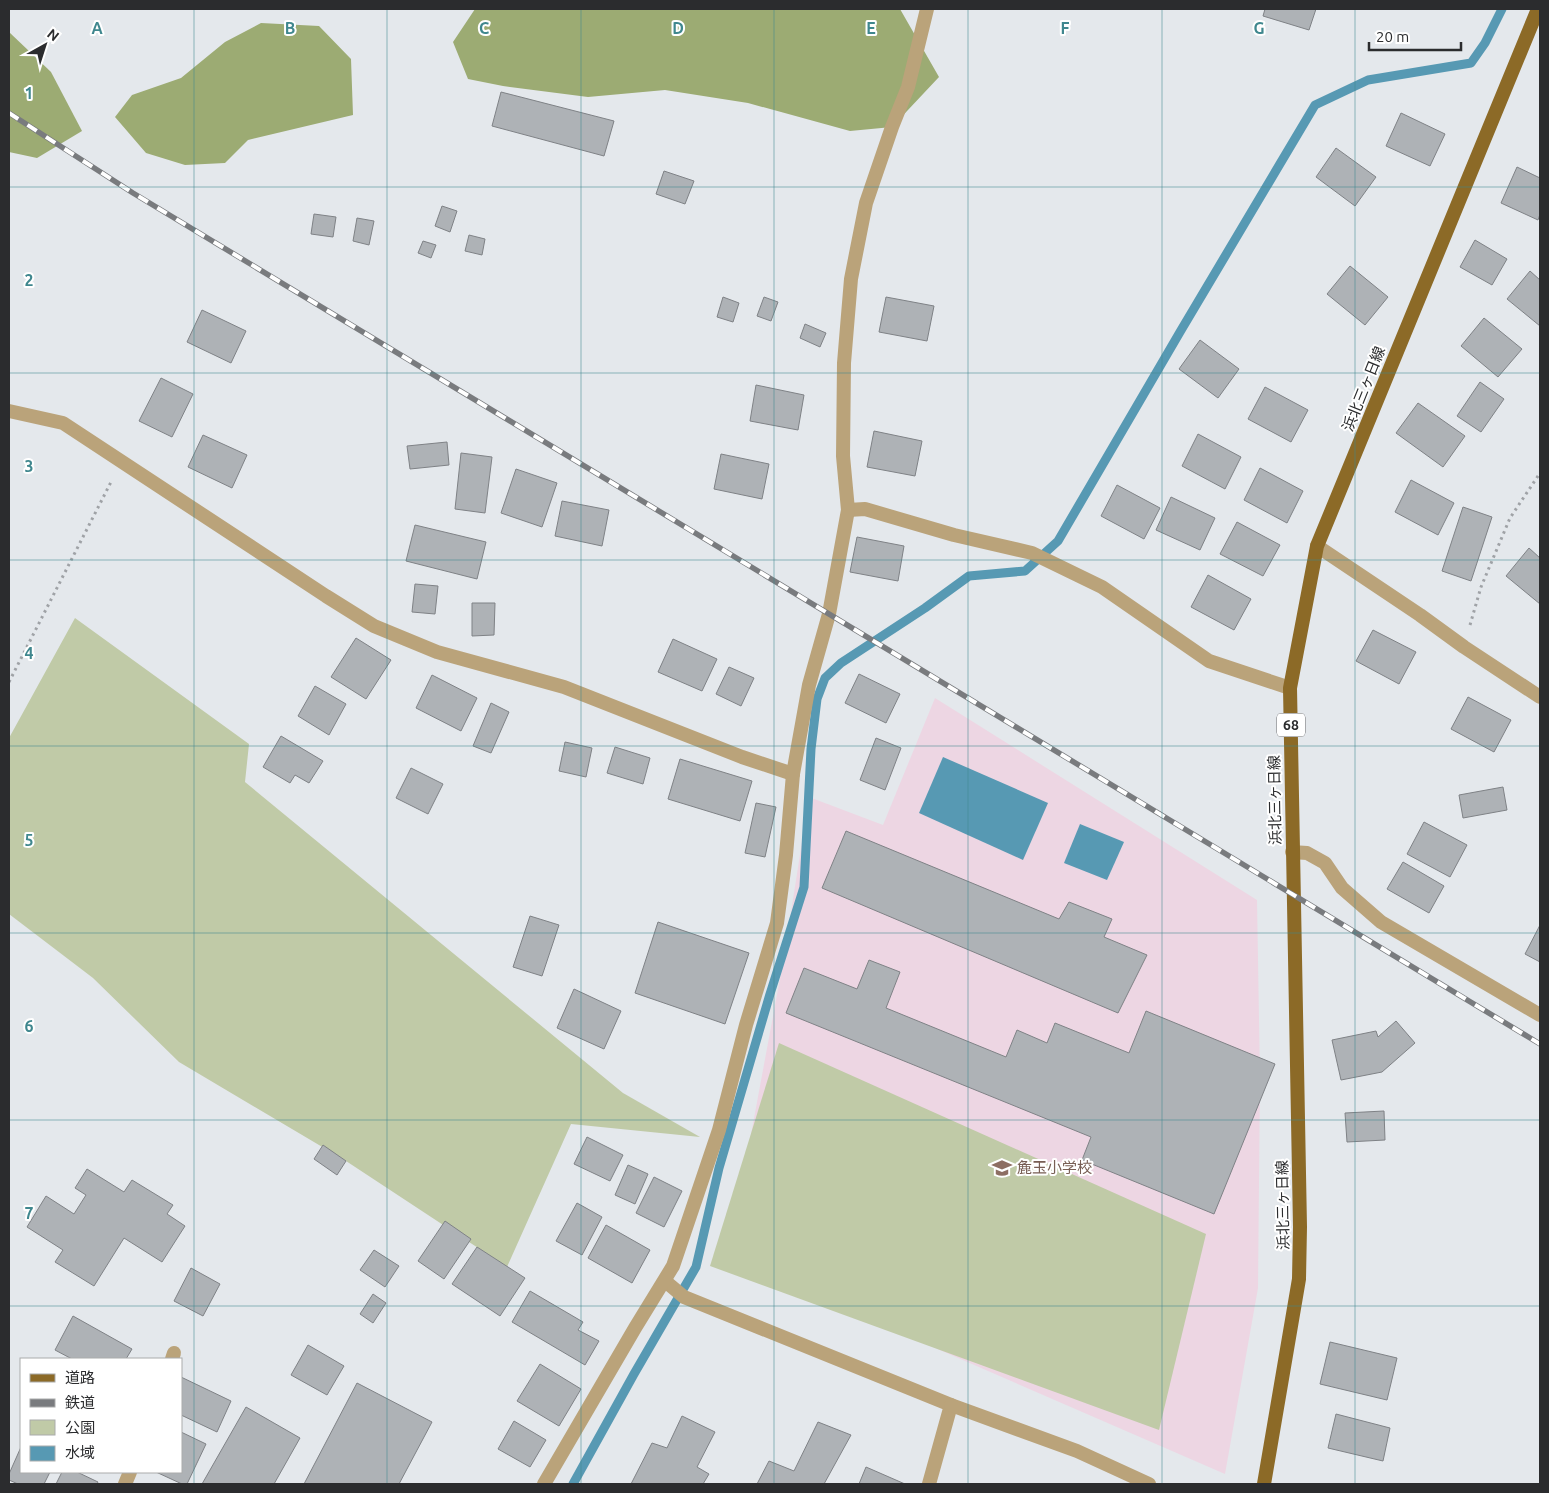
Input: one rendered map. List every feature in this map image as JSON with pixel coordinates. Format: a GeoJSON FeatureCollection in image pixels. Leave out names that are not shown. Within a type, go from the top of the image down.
{"type":"FeatureCollection","features":[{"type":"Feature","properties":{"kind":"main road","name":"浜北三ヶ日線"},"geometry":{"type":"LineString","coordinates":[[1264,1484],[1299,1279],[1300,1227],[1290,688],[1317,546],[1538,9]]}},
{"type":"Feature","properties":{"kind":"street"},"geometry":{"type":"LineString","coordinates":[[544,1484],[630,1336],[668,1283],[719,1130],[746,1025],[777,923],[786,855],[793,774],[809,685],[830,614],[848,510],[843,456],[844,363],[850,279],[866,203],[908,87],[927,9]]}},
{"type":"Feature","properties":{"kind":"street"},"geometry":{"type":"LineString","coordinates":[[9,411],[63,423],[374,626],[437,652],[564,688],[742,757],[793,774]]}},
{"type":"Feature","properties":{"kind":"street"},"geometry":{"type":"LineString","coordinates":[[848,510],[865,509],[1032,553],[1102,587],[1209,661],[1290,688]]}},
{"type":"Feature","properties":{"kind":"street"},"geometry":{"type":"LineString","coordinates":[[1317,546],[1420,615],[1464,648],[1540,697]]}},
{"type":"Feature","properties":{"kind":"street"},"geometry":{"type":"LineString","coordinates":[[1292,852],[1307,853],[1325,863],[1342,888],[1381,922],[1540,1015]]}},
{"type":"Feature","properties":{"kind":"street"},"geometry":{"type":"LineString","coordinates":[[668,1283],[684,1297],[951,1404],[1077,1451],[1149,1484]]}},
{"type":"Feature","properties":{"kind":"street"},"geometry":{"type":"LineString","coordinates":[[929,1484],[951,1404]]}},
{"type":"Feature","properties":{"kind":"path"},"geometry":{"type":"LineString","coordinates":[[9,682],[122,462]]}},
{"type":"Feature","properties":{"kind":"path"},"geometry":{"type":"LineString","coordinates":[[1464,648],[1481,588],[1510,518],[1540,472]]}},
{"type":"Feature","properties":{"kind":"shaded area","name":"麁玉小学校"},"geometry":{"type":"Polygon","coordinates":[[[935,698],[1257,900],[1260,1078],[1258,1288],[1225,1474],[728,1258],[784,957],[809,797],[883,825],[935,698]]]}},
{"type":"Feature","properties":{"kind":"green space"},"geometry":{"type":"Polygon","coordinates":[[[475,9],[900,9],[939,77],[892,127],[850,131],[748,103],[665,90],[588,97],[503,86],[468,79],[453,42],[475,9]]]}},
{"type":"Feature","properties":{"kind":"green space"},"geometry":{"type":"Polygon","coordinates":[[[261,23],[319,26],[351,59],[353,115],[248,140],[225,163],[185,165],[146,153],[115,117],[132,95],[181,78],[225,42],[261,23]]]}},
{"type":"Feature","properties":{"kind":"green space"},"geometry":{"type":"Polygon","coordinates":[[[9,32],[51,72],[82,131],[37,158],[9,152],[9,32]]]}},
{"type":"Feature","properties":{"kind":"green space"},"geometry":{"type":"Polygon","coordinates":[[[75,618],[249,744],[245,782],[623,1093],[700,1137],[571,1124],[507,1267],[346,1161],[179,1062],[93,978],[9,914],[9,738],[75,618]]]}},
{"type":"Feature","properties":{"kind":"green space"},"geometry":{"type":"Polygon","coordinates":[[[779,1043],[1206,1234],[1159,1430],[710,1266],[779,1043]]]}},
{"type":"Feature","properties":{"kind":"water"},"geometry":{"type":"Polygon","coordinates":[[[943,757],[1048,803],[1023,860],[919,813],[943,757]]]}},
{"type":"Feature","properties":{"kind":"water"},"geometry":{"type":"Polygon","coordinates":[[[1080,824],[1124,842],[1107,880],[1064,863],[1080,824]]]}},
{"type":"Feature","properties":{"kind":"building"},"geometry":{"type":"Polygon","coordinates":[[[1265,9],[1316,9],[1309,30],[1263,16],[1265,9]]]}},
{"type":"Feature","properties":{"kind":"building"},"geometry":{"type":"Polygon","coordinates":[[[501,92],[614,121],[604,156],[492,126],[501,92]]]}},
{"type":"Feature","properties":{"kind":"building"},"geometry":{"type":"Polygon","coordinates":[[[1401,113],[1445,134],[1430,166],[1386,146],[1401,113]]]}},
{"type":"Feature","properties":{"kind":"building"},"geometry":{"type":"Polygon","coordinates":[[[1336,148],[1376,177],[1355,206],[1316,177],[1336,148]]]}},
{"type":"Feature","properties":{"kind":"building"},"geometry":{"type":"Polygon","coordinates":[[[1517,167],[1540,178],[1540,214],[1538,220],[1501,203],[1517,167]]]}},
{"type":"Feature","properties":{"kind":"building"},"geometry":{"type":"Polygon","coordinates":[[[664,171],[694,181],[685,204],[656,194],[664,171]]]}},
{"type":"Feature","properties":{"kind":"building"},"geometry":{"type":"Polygon","coordinates":[[[442,206],[457,211],[450,232],[435,226],[442,206]]]}},
{"type":"Feature","properties":{"kind":"building"},"geometry":{"type":"Polygon","coordinates":[[[314,214],[336,217],[333,237],[311,234],[314,214]]]}},
{"type":"Feature","properties":{"kind":"building"},"geometry":{"type":"Polygon","coordinates":[[[357,218],[374,221],[369,245],[353,241],[357,218]]]}},
{"type":"Feature","properties":{"kind":"building"},"geometry":{"type":"Polygon","coordinates":[[[469,235],[485,239],[482,255],[465,251],[469,235]]]}},
{"type":"Feature","properties":{"kind":"building"},"geometry":{"type":"Polygon","coordinates":[[[1475,240],[1507,259],[1492,285],[1460,267],[1475,240]]]}},
{"type":"Feature","properties":{"kind":"building"},"geometry":{"type":"Polygon","coordinates":[[[423,241],[436,245],[431,258],[418,253],[423,241]]]}},
{"type":"Feature","properties":{"kind":"building"},"geometry":{"type":"Polygon","coordinates":[[[1350,266],[1388,297],[1365,325],[1327,294],[1350,266]]]}},
{"type":"Feature","properties":{"kind":"building"},"geometry":{"type":"Polygon","coordinates":[[[1530,271],[1540,280],[1540,326],[1507,299],[1530,271]]]}},
{"type":"Feature","properties":{"kind":"building"},"geometry":{"type":"Polygon","coordinates":[[[723,297],[739,303],[733,322],[717,317],[723,297]]]}},
{"type":"Feature","properties":{"kind":"building"},"geometry":{"type":"Polygon","coordinates":[[[764,297],[778,302],[771,321],[757,316],[764,297]]]}},
{"type":"Feature","properties":{"kind":"building"},"geometry":{"type":"Polygon","coordinates":[[[886,297],[934,306],[927,341],[879,332],[886,297]]]}},
{"type":"Feature","properties":{"kind":"building"},"geometry":{"type":"Polygon","coordinates":[[[202,310],[246,331],[231,363],[187,342],[202,310]]]}},
{"type":"Feature","properties":{"kind":"building"},"geometry":{"type":"Polygon","coordinates":[[[1484,318],[1522,349],[1498,377],[1461,346],[1484,318]]]}},
{"type":"Feature","properties":{"kind":"building"},"geometry":{"type":"Polygon","coordinates":[[[805,324],[826,333],[820,347],[800,338],[805,324]]]}},
{"type":"Feature","properties":{"kind":"building"},"geometry":{"type":"Polygon","coordinates":[[[1200,340],[1239,369],[1218,398],[1179,369],[1200,340]]]}},
{"type":"Feature","properties":{"kind":"building"},"geometry":{"type":"Polygon","coordinates":[[[161,378],[193,394],[172,437],[139,421],[161,378]]]}},
{"type":"Feature","properties":{"kind":"building"},"geometry":{"type":"Polygon","coordinates":[[[1480,382],[1504,399],[1481,432],[1457,416],[1480,382]]]}},
{"type":"Feature","properties":{"kind":"building"},"geometry":{"type":"Polygon","coordinates":[[[756,385],[804,395],[798,430],[750,421],[756,385]]]}},
{"type":"Feature","properties":{"kind":"building"},"geometry":{"type":"Polygon","coordinates":[[[1265,387],[1308,410],[1291,442],[1248,419],[1265,387]]]}},
{"type":"Feature","properties":{"kind":"building"},"geometry":{"type":"Polygon","coordinates":[[[1418,403],[1465,436],[1443,467],[1396,433],[1418,403]]]}},
{"type":"Feature","properties":{"kind":"building"},"geometry":{"type":"Polygon","coordinates":[[[874,431],[922,441],[915,476],[867,467],[874,431]]]}},
{"type":"Feature","properties":{"kind":"building"},"geometry":{"type":"Polygon","coordinates":[[[1198,434],[1241,457],[1225,489],[1182,466],[1198,434]]]}},
{"type":"Feature","properties":{"kind":"building"},"geometry":{"type":"Polygon","coordinates":[[[203,435],[247,455],[232,488],[188,467],[203,435]]]}},
{"type":"Feature","properties":{"kind":"building"},"geometry":{"type":"Polygon","coordinates":[[[447,442],[449,465],[410,469],[407,446],[447,442]]]}},
{"type":"Feature","properties":{"kind":"building"},"geometry":{"type":"Polygon","coordinates":[[[461,453],[492,457],[485,513],[455,509],[461,453]]]}},
{"type":"Feature","properties":{"kind":"building"},"geometry":{"type":"Polygon","coordinates":[[[721,454],[769,464],[762,499],[714,489],[721,454]]]}},
{"type":"Feature","properties":{"kind":"building"},"geometry":{"type":"Polygon","coordinates":[[[1260,468],[1303,491],[1287,523],[1244,500],[1260,468]]]}},
{"type":"Feature","properties":{"kind":"building"},"geometry":{"type":"Polygon","coordinates":[[[516,469],[557,483],[542,527],[501,513],[516,469]]]}},
{"type":"Feature","properties":{"kind":"building"},"geometry":{"type":"Polygon","coordinates":[[[1411,480],[1454,503],[1438,535],[1395,512],[1411,480]]]}},
{"type":"Feature","properties":{"kind":"building"},"geometry":{"type":"Polygon","coordinates":[[[1117,485],[1160,508],[1144,539],[1101,516],[1117,485]]]}},
{"type":"Feature","properties":{"kind":"building"},"geometry":{"type":"Polygon","coordinates":[[[1171,497],[1215,518],[1200,550],[1156,530],[1171,497]]]}},
{"type":"Feature","properties":{"kind":"building"},"geometry":{"type":"Polygon","coordinates":[[[562,501],[609,510],[602,546],[555,536],[562,501]]]}},
{"type":"Feature","properties":{"kind":"building"},"geometry":{"type":"Polygon","coordinates":[[[1463,507],[1492,517],[1471,581],[1442,571],[1463,507]]]}},
{"type":"Feature","properties":{"kind":"building"},"geometry":{"type":"Polygon","coordinates":[[[1237,522],[1280,545],[1263,576],[1220,554],[1237,522]]]}},
{"type":"Feature","properties":{"kind":"building"},"geometry":{"type":"Polygon","coordinates":[[[415,525],[486,542],[477,579],[406,561],[415,525]]]}},
{"type":"Feature","properties":{"kind":"building"},"geometry":{"type":"Polygon","coordinates":[[[857,537],[904,546],[898,581],[850,572],[857,537]]]}},
{"type":"Feature","properties":{"kind":"building"},"geometry":{"type":"Polygon","coordinates":[[[1529,548],[1540,558],[1540,604],[1506,576],[1529,548]]]}},
{"type":"Feature","properties":{"kind":"building"},"geometry":{"type":"Polygon","coordinates":[[[1208,575],[1251,599],[1234,630],[1191,607],[1208,575]]]}},
{"type":"Feature","properties":{"kind":"building"},"geometry":{"type":"Polygon","coordinates":[[[415,584],[438,586],[435,614],[412,612],[415,584]]]}},
{"type":"Feature","properties":{"kind":"building"},"geometry":{"type":"Polygon","coordinates":[[[472,603],[495,603],[494,635],[472,636],[472,603]]]}},
{"type":"Feature","properties":{"kind":"building"},"geometry":{"type":"Polygon","coordinates":[[[1373,630],[1416,652],[1399,684],[1356,661],[1373,630]]]}},
{"type":"Feature","properties":{"kind":"building"},"geometry":{"type":"Polygon","coordinates":[[[356,638],[391,660],[366,699],[331,677],[356,638]]]}},
{"type":"Feature","properties":{"kind":"building"},"geometry":{"type":"Polygon","coordinates":[[[673,639],[717,659],[702,691],[658,672],[673,639]]]}},
{"type":"Feature","properties":{"kind":"building"},"geometry":{"type":"Polygon","coordinates":[[[729,667],[754,678],[741,706],[716,694],[729,667]]]}},
{"type":"Feature","properties":{"kind":"building"},"geometry":{"type":"Polygon","coordinates":[[[859,674],[900,694],[886,723],[845,703],[859,674]]]}},
{"type":"Feature","properties":{"kind":"building"},"geometry":{"type":"Polygon","coordinates":[[[432,675],[477,698],[461,731],[416,708],[432,675]]]}},
{"type":"Feature","properties":{"kind":"building"},"geometry":{"type":"Polygon","coordinates":[[[315,686],[346,704],[329,735],[298,716],[315,686]]]}},
{"type":"Feature","properties":{"kind":"building"},"geometry":{"type":"Polygon","coordinates":[[[1468,697],[1511,720],[1494,752],[1451,729],[1468,697]]]}},
{"type":"Feature","properties":{"kind":"building"},"geometry":{"type":"Polygon","coordinates":[[[491,703],[509,712],[491,753],[473,746],[491,703]]]}},
{"type":"Feature","properties":{"kind":"building"},"geometry":{"type":"Polygon","coordinates":[[[281,736],[323,761],[309,783],[295,775],[290,783],[263,767],[281,736]]]}},
{"type":"Feature","properties":{"kind":"building"},"geometry":{"type":"Polygon","coordinates":[[[876,738],[901,748],[885,790],[860,780],[876,738]]]}},
{"type":"Feature","properties":{"kind":"building"},"geometry":{"type":"Polygon","coordinates":[[[565,742],[592,748],[586,777],[559,771],[565,742]]]}},
{"type":"Feature","properties":{"kind":"building"},"geometry":{"type":"Polygon","coordinates":[[[615,747],[650,758],[643,784],[607,773],[615,747]]]}},
{"type":"Feature","properties":{"kind":"building"},"geometry":{"type":"Polygon","coordinates":[[[680,759],[752,781],[740,821],[668,799],[680,759]]]}},
{"type":"Feature","properties":{"kind":"building"},"geometry":{"type":"Polygon","coordinates":[[[411,768],[443,784],[428,814],[396,798],[411,768]]]}},
{"type":"Feature","properties":{"kind":"building"},"geometry":{"type":"Polygon","coordinates":[[[1503,787],[1507,810],[1463,818],[1459,795],[1503,787]]]}},
{"type":"Feature","properties":{"kind":"building"},"geometry":{"type":"Polygon","coordinates":[[[756,803],[776,807],[765,857],[745,853],[756,803]]]}},
{"type":"Feature","properties":{"kind":"building"},"geometry":{"type":"Polygon","coordinates":[[[1424,822],[1467,845],[1450,877],[1407,854],[1424,822]]]}},
{"type":"Feature","properties":{"kind":"building"},"geometry":{"type":"Polygon","coordinates":[[[846,831],[1059,919],[1069,902],[1112,919],[1104,937],[1147,955],[1118,1013],[822,888],[846,831]]]}},
{"type":"Feature","properties":{"kind":"building"},"geometry":{"type":"Polygon","coordinates":[[[1403,862],[1444,886],[1429,913],[1387,889],[1403,862]]]}},
{"type":"Feature","properties":{"kind":"building"},"geometry":{"type":"Polygon","coordinates":[[[530,916],[559,925],[542,976],[513,967],[530,916]]]}},
{"type":"Feature","properties":{"kind":"building"},"geometry":{"type":"Polygon","coordinates":[[[658,922],[749,953],[725,1024],[635,993],[658,922]]]}},
{"type":"Feature","properties":{"kind":"building"},"geometry":{"type":"Polygon","coordinates":[[[1540,925],[1540,962],[1525,954],[1540,925]]]}},
{"type":"Feature","properties":{"kind":"building"},"geometry":{"type":"Polygon","coordinates":[[[869,960],[900,972],[886,1008],[1006,1057],[1017,1030],[1047,1043],[1055,1023],[1129,1053],[1146,1011],[1275,1064],[1214,1214],[1082,1160],[1091,1137],[786,1013],[804,968],[857,989],[869,960]]]}},
{"type":"Feature","properties":{"kind":"building"},"geometry":{"type":"Polygon","coordinates":[[[574,989],[621,1011],[604,1049],[557,1028],[574,989]]]}},
{"type":"Feature","properties":{"kind":"building"},"geometry":{"type":"Polygon","coordinates":[[[1396,1021],[1415,1043],[1382,1072],[1341,1080],[1332,1040],[1376,1031],[1378,1037],[1396,1021]]]}},
{"type":"Feature","properties":{"kind":"building"},"geometry":{"type":"Polygon","coordinates":[[[1384,1111],[1385,1140],[1347,1142],[1345,1113],[1384,1111]]]}},
{"type":"Feature","properties":{"kind":"building"},"geometry":{"type":"Polygon","coordinates":[[[587,1137],[623,1155],[610,1181],[574,1164],[587,1137]]]}},
{"type":"Feature","properties":{"kind":"building"},"geometry":{"type":"Polygon","coordinates":[[[323,1145],[346,1161],[337,1175],[314,1159],[323,1145]]]}},
{"type":"Feature","properties":{"kind":"building"},"geometry":{"type":"Polygon","coordinates":[[[628,1165],[648,1174],[635,1204],[615,1195],[628,1165]]]}},
{"type":"Feature","properties":{"kind":"building"},"geometry":{"type":"Polygon","coordinates":[[[87,1169],[124,1192],[132,1180],[173,1205],[167,1214],[185,1226],[162,1262],[124,1238],[94,1286],[55,1262],[63,1250],[27,1227],[46,1196],[74,1214],[86,1195],[75,1188],[87,1169]]]}},
{"type":"Feature","properties":{"kind":"building"},"geometry":{"type":"Polygon","coordinates":[[[654,1177],[682,1191],[664,1227],[636,1213],[654,1177]]]}},
{"type":"Feature","properties":{"kind":"building"},"geometry":{"type":"Polygon","coordinates":[[[577,1203],[602,1217],[582,1255],[556,1241],[577,1203]]]}},
{"type":"Feature","properties":{"kind":"building"},"geometry":{"type":"Polygon","coordinates":[[[445,1221],[471,1239],[444,1279],[418,1261],[445,1221]]]}},
{"type":"Feature","properties":{"kind":"building"},"geometry":{"type":"Polygon","coordinates":[[[606,1225],[650,1250],[632,1283],[588,1258],[606,1225]]]}},
{"type":"Feature","properties":{"kind":"building"},"geometry":{"type":"Polygon","coordinates":[[[477,1247],[525,1278],[500,1316],[452,1284],[477,1247]]]}},
{"type":"Feature","properties":{"kind":"building"},"geometry":{"type":"Polygon","coordinates":[[[374,1250],[399,1266],[385,1287],[360,1270],[374,1250]]]}},
{"type":"Feature","properties":{"kind":"building"},"geometry":{"type":"Polygon","coordinates":[[[191,1268],[220,1284],[203,1316],[174,1301],[191,1268]]]}},
{"type":"Feature","properties":{"kind":"building"},"geometry":{"type":"Polygon","coordinates":[[[530,1291],[583,1322],[578,1330],[599,1341],[585,1365],[512,1322],[530,1291]]]}},
{"type":"Feature","properties":{"kind":"building"},"geometry":{"type":"Polygon","coordinates":[[[373,1294],[386,1303],[373,1323],[360,1314],[373,1294]]]}},
{"type":"Feature","properties":{"kind":"building"},"geometry":{"type":"Polygon","coordinates":[[[73,1316],[132,1349],[127,1358],[70,1358],[55,1350],[73,1316]]]}},
{"type":"Feature","properties":{"kind":"building"},"geometry":{"type":"Polygon","coordinates":[[[1330,1342],[1397,1358],[1387,1400],[1320,1384],[1330,1342]]]}},
{"type":"Feature","properties":{"kind":"building"},"geometry":{"type":"Polygon","coordinates":[[[308,1345],[344,1366],[327,1395],[291,1375],[308,1345]]]}},
{"type":"Feature","properties":{"kind":"building"},"geometry":{"type":"Polygon","coordinates":[[[540,1364],[581,1389],[559,1426],[517,1401],[540,1364]]]}},
{"type":"Feature","properties":{"kind":"building"},"geometry":{"type":"Polygon","coordinates":[[[182,1377],[231,1401],[217,1432],[182,1415],[182,1377]]]}},
{"type":"Feature","properties":{"kind":"building"},"geometry":{"type":"Polygon","coordinates":[[[357,1383],[432,1422],[399,1484],[304,1484],[357,1383]]]}},
{"type":"Feature","properties":{"kind":"building"},"geometry":{"type":"Polygon","coordinates":[[[246,1407],[300,1438],[274,1484],[202,1484],[246,1407]]]}},
{"type":"Feature","properties":{"kind":"building"},"geometry":{"type":"Polygon","coordinates":[[[1336,1414],[1390,1428],[1383,1461],[1328,1448],[1336,1414]]]}},
{"type":"Feature","properties":{"kind":"building"},"geometry":{"type":"Polygon","coordinates":[[[682,1416],[715,1432],[697,1467],[709,1474],[703,1484],[631,1484],[652,1443],[667,1448],[682,1416]]]}},
{"type":"Feature","properties":{"kind":"building"},"geometry":{"type":"Polygon","coordinates":[[[514,1421],[546,1440],[530,1467],[498,1449],[514,1421]]]}},
{"type":"Feature","properties":{"kind":"building"},"geometry":{"type":"Polygon","coordinates":[[[818,1422],[851,1435],[824,1484],[757,1484],[769,1461],[794,1471],[818,1422]]]}},
{"type":"Feature","properties":{"kind":"building"},"geometry":{"type":"Polygon","coordinates":[[[182,1432],[206,1444],[187,1484],[182,1484],[158,1473],[182,1473],[182,1432]]]}},
{"type":"Feature","properties":{"kind":"building"},"geometry":{"type":"Polygon","coordinates":[[[20,1449],[20,1473],[50,1473],[44,1484],[18,1484],[9,1480],[9,1474],[20,1449]]]}},
{"type":"Feature","properties":{"kind":"building"},"geometry":{"type":"Polygon","coordinates":[[[866,1467],[905,1484],[859,1484],[866,1467]]]}},
{"type":"Feature","properties":{"kind":"building"},"geometry":{"type":"Polygon","coordinates":[[[62,1473],[79,1473],[98,1482],[97,1484],[56,1484],[62,1473]]]}},
{"type":"Feature","properties":{"kind":"waterway"},"geometry":{"type":"LineString","coordinates":[[573,1484],[696,1267],[719,1168],[770,994],[804,887],[811,749],[817,699],[825,678],[841,663],[925,608],[969,576],[1025,571],[1058,541],[1315,105],[1368,80],[1471,63],[1485,43],[1502,9]]}},
{"type":"Feature","properties":{"kind":"railway"},"geometry":{"type":"LineString","coordinates":[[9,113],[133,193],[1540,1044]]}},
{"type":"Feature","properties":{"kind":"place","name":"麁玉小学校"},"geometry":{"type":"Point","coordinates":[1002,1168]}}]}
